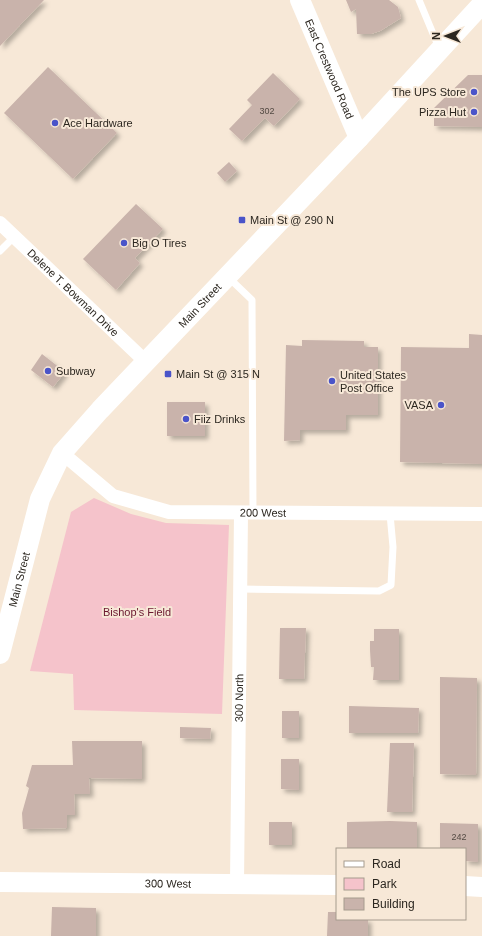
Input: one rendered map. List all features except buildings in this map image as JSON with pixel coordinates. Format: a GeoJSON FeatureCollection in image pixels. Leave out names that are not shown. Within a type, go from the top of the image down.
{"type":"FeatureCollection","features":[{"type":"Feature","properties":{"kind":"main road","name":"East Crestwood Road"},"geometry":{"type":"LineString","coordinates":[[300,0],[359,138]]}},
{"type":"Feature","properties":{"kind":"main road","name":"Main Street"},"geometry":{"type":"LineString","coordinates":[[2,640],[40,499],[62,453],[146,362],[359,138],[481,3]]}},
{"type":"Feature","properties":{"kind":"main road","name":"300 West"},"geometry":{"type":"LineString","coordinates":[[0,882],[336,885]]}},
{"type":"Feature","properties":{"kind":"main road"},"geometry":{"type":"LineString","coordinates":[[466,886],[482,887]]}},
{"type":"Feature","properties":{"kind":"street","name":"Delene T. Bowman Drive"},"geometry":{"type":"LineString","coordinates":[[0,223],[146,362]]}},
{"type":"Feature","properties":{"kind":"street","name":"200 West"},"geometry":{"type":"LineString","coordinates":[[62,453],[113,496],[168,512],[482,514]]}},
{"type":"Feature","properties":{"kind":"street","name":"300 North"},"geometry":{"type":"LineString","coordinates":[[237,884],[240,589],[247,513]]}},
{"type":"Feature","properties":{"kind":"lane"},"geometry":{"type":"LineString","coordinates":[[419,0],[440,49]]}},
{"type":"Feature","properties":{"kind":"lane"},"geometry":{"type":"LineString","coordinates":[[0,251],[14,237]]}},
{"type":"Feature","properties":{"kind":"lane"},"geometry":{"type":"LineString","coordinates":[[228,276],[252,300],[247,513]]}},
{"type":"Feature","properties":{"kind":"lane"},"geometry":{"type":"LineString","coordinates":[[240,589],[379,591],[391,585],[393,547],[390,514]]}},
{"type":"Feature","properties":{"kind":"green space","name":"Bishop's Field"},"geometry":{"type":"Polygon","coordinates":[[[94,498],[131,514],[166,523],[229,525],[222,714],[74,710],[73,674],[30,671],[71,512],[94,498]]]}},
{"type":"Feature","properties":{"kind":"place","name":"The UPS Store"},"geometry":{"type":"Point","coordinates":[474,92]}},
{"type":"Feature","properties":{"kind":"place","name":"Pizza Hut"},"geometry":{"type":"Point","coordinates":[474,112]}},
{"type":"Feature","properties":{"kind":"place","name":"Ace Hardware"},"geometry":{"type":"Point","coordinates":[55,123]}},
{"type":"Feature","properties":{"kind":"place","name":"Main St @ 290 N"},"geometry":{"type":"Point","coordinates":[242,220]}},
{"type":"Feature","properties":{"kind":"place","name":"Big O Tires"},"geometry":{"type":"Point","coordinates":[124,243]}},
{"type":"Feature","properties":{"kind":"place","name":"Subway"},"geometry":{"type":"Point","coordinates":[48,371]}},
{"type":"Feature","properties":{"kind":"place","name":"Main St @ 315 N"},"geometry":{"type":"Point","coordinates":[168,374]}},
{"type":"Feature","properties":{"kind":"place","name":"United States Post Office"},"geometry":{"type":"Point","coordinates":[332,381]}},
{"type":"Feature","properties":{"kind":"place","name":"VASA"},"geometry":{"type":"Point","coordinates":[441,405]}},
{"type":"Feature","properties":{"kind":"place","name":"Fiiz Drinks"},"geometry":{"type":"Point","coordinates":[186,419]}}]}
